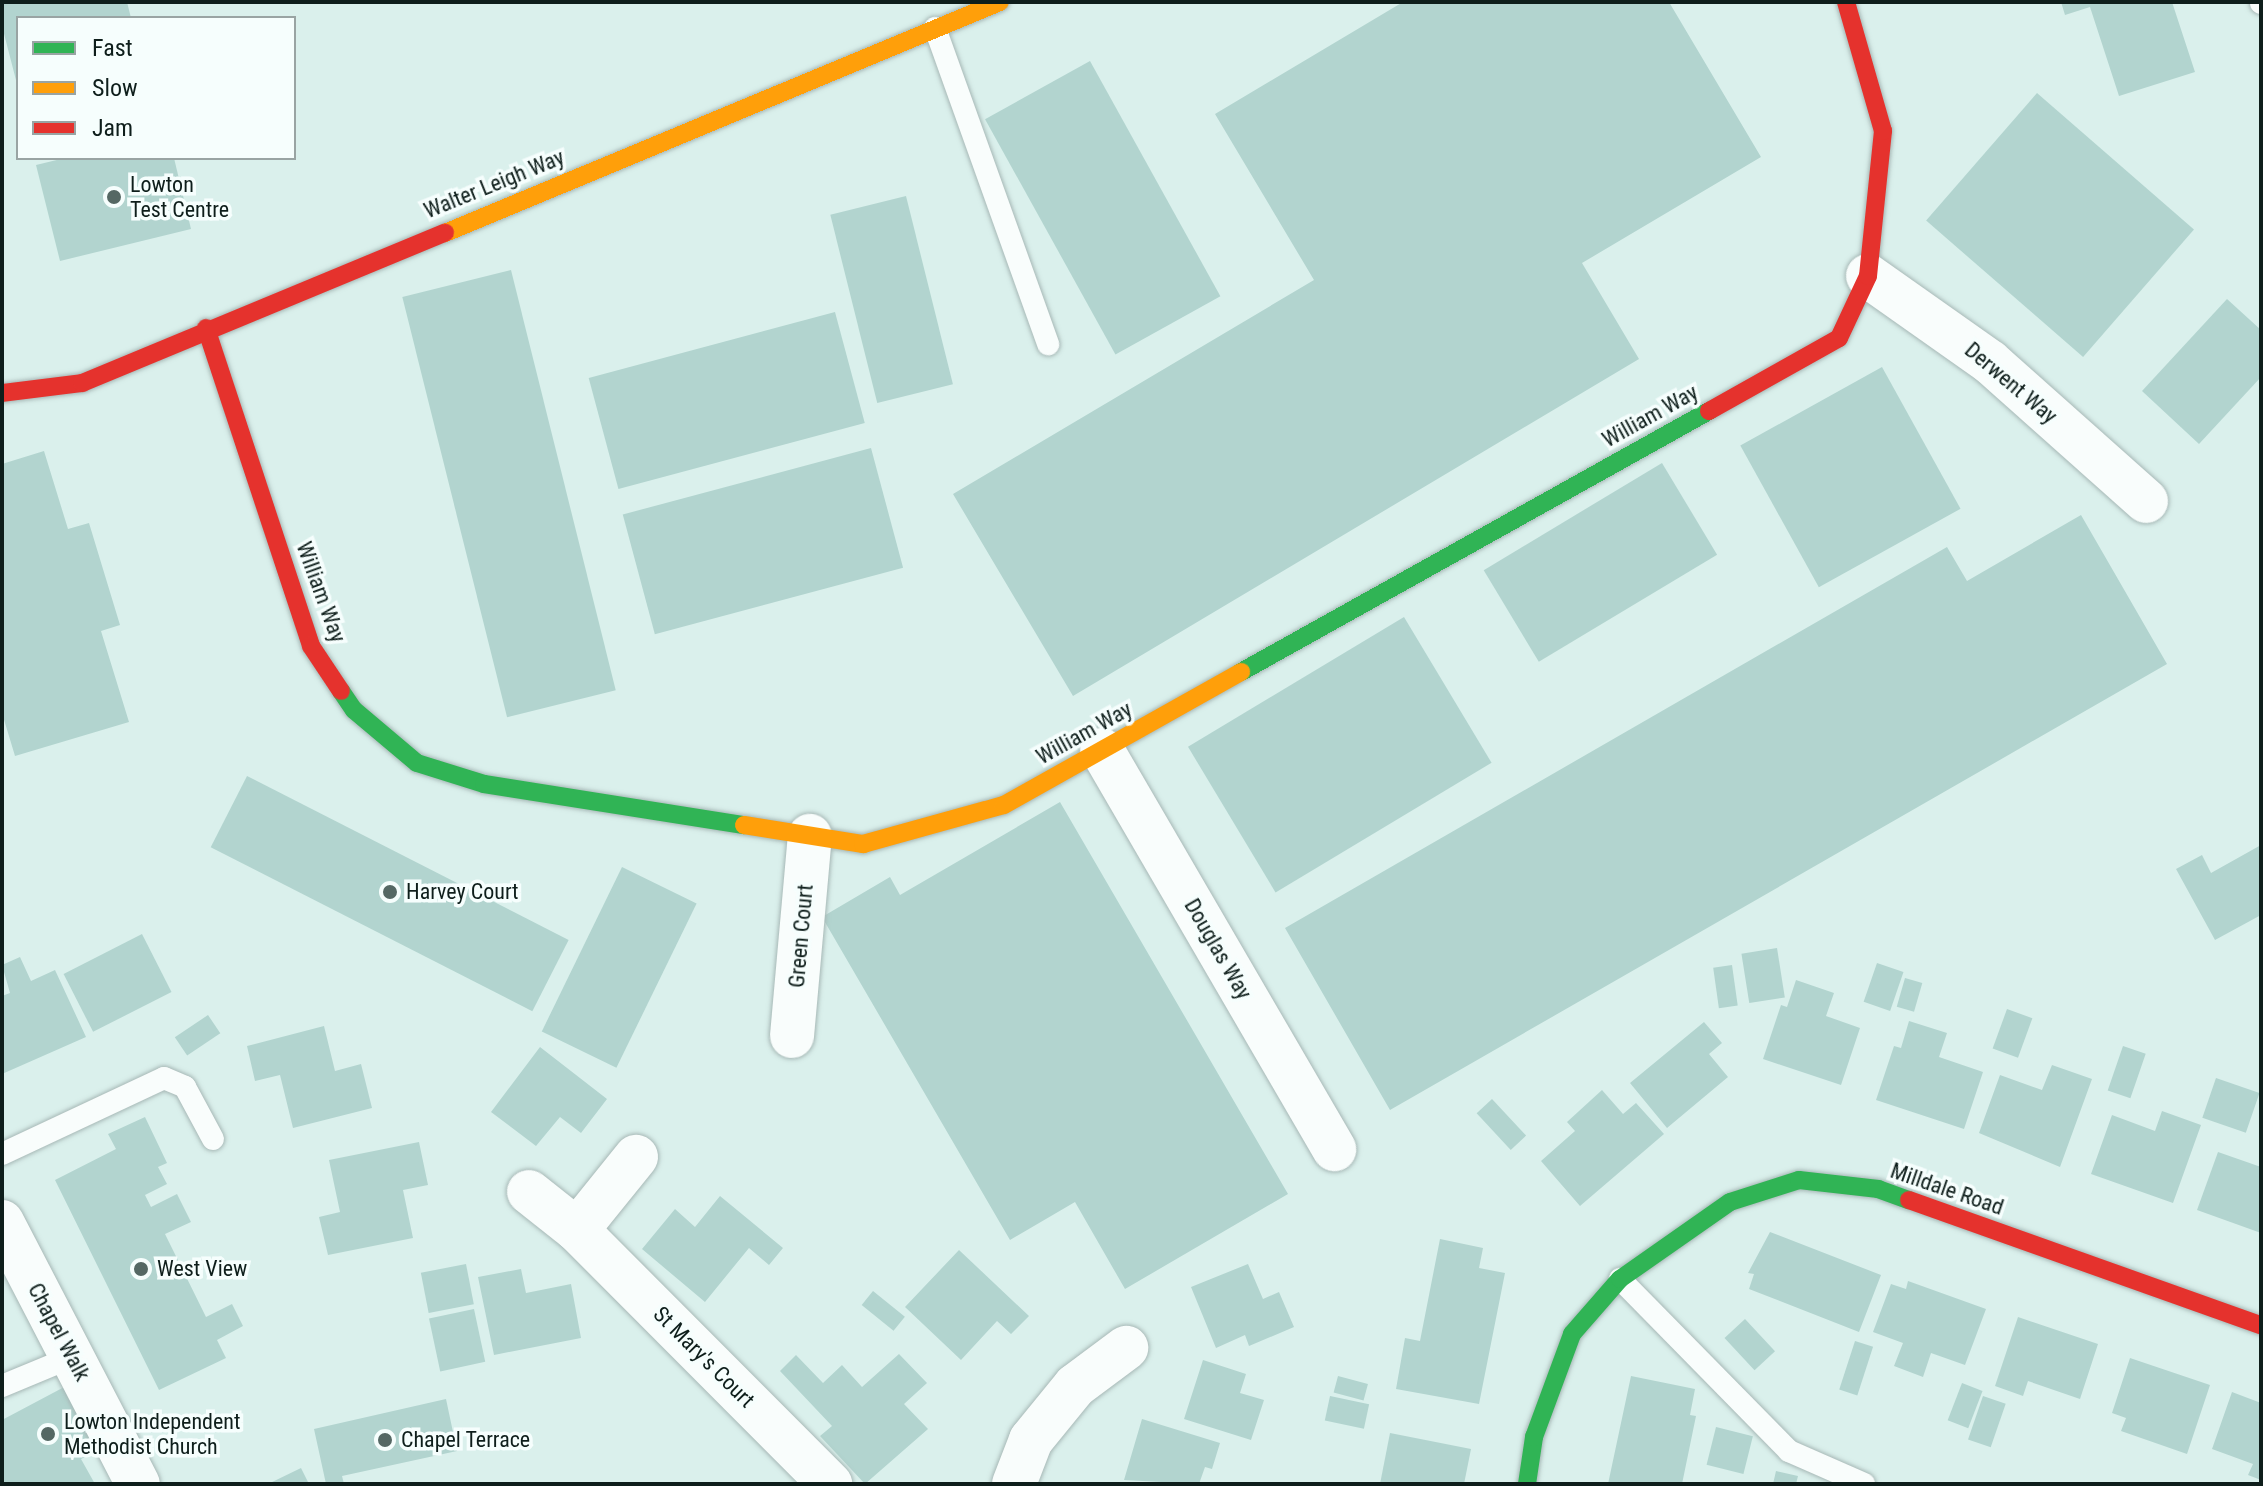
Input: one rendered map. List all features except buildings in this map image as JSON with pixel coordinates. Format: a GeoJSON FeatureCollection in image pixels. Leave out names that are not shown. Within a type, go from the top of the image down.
{"type":"FeatureCollection","features":[{"type":"Feature","properties":{"kind":"street","name":"Walter Leigh Way"},"geometry":{"type":"LineString","coordinates":[[5,386],[82,383],[206,328],[1000,2]]}},
{"type":"Feature","properties":{"kind":"street","name":"William Way"},"geometry":{"type":"LineString","coordinates":[[206,328],[311,646],[354,710],[417,763],[484,784],[863,844],[1004,805],[1839,338],[1868,276],[1883,131],[1846,2]]}},
{"type":"Feature","properties":{"kind":"street","name":"Derwent Way"},"geometry":{"type":"LineString","coordinates":[[1868,276],[1990,362],[2146,501]]}},
{"type":"Feature","properties":{"kind":"street","name":"Douglas Way"},"geometry":{"type":"LineString","coordinates":[[1102,750],[1334,1149]]}},
{"type":"Feature","properties":{"kind":"street","name":"Green Court"},"geometry":{"type":"LineString","coordinates":[[792,1036],[810,836]]}},
{"type":"Feature","properties":{"kind":"street"},"geometry":{"type":"LineString","coordinates":[[577,1230],[636,1157]]}},
{"type":"Feature","properties":{"kind":"street","name":"Milldale Road"},"geometry":{"type":"LineString","coordinates":[[1527,1484],[1534,1437],[1572,1334],[1620,1279],[1730,1202],[1799,1180],[1878,1189],[2261,1325]]}},
{"type":"Feature","properties":{"kind":"street","name":"St Mary's Court"},"geometry":{"type":"LineString","coordinates":[[529,1192],[577,1230],[830,1484]]}},
{"type":"Feature","properties":{"kind":"street","name":"Chapel Walk"},"geometry":{"type":"LineString","coordinates":[[2,1222],[138,1484]]}},
{"type":"Feature","properties":{"kind":"street"},"geometry":{"type":"LineString","coordinates":[[1014,1484],[1031,1440],[1075,1386],[1126,1348]]}},
{"type":"Feature","properties":{"kind":"lane"},"geometry":{"type":"LineString","coordinates":[[935,28],[1048,344]]}},
{"type":"Feature","properties":{"kind":"lane"},"geometry":{"type":"LineString","coordinates":[[2,1154],[164,1078],[185,1087],[213,1139]]}},
{"type":"Feature","properties":{"kind":"lane"},"geometry":{"type":"LineString","coordinates":[[1620,1279],[1789,1451],[1864,1484]]}},
{"type":"Feature","properties":{"kind":"lane"},"geometry":{"type":"LineString","coordinates":[[2,1386],[72,1357]]}},
{"type":"Feature","properties":{"kind":"traffic: fast"},"geometry":{"type":"LineString","coordinates":[[1241,672],[1709,411]]}},
{"type":"Feature","properties":{"kind":"traffic: fast"},"geometry":{"type":"LineString","coordinates":[[341,691],[354,710],[417,763],[484,784],[744,825]]}},
{"type":"Feature","properties":{"kind":"traffic: fast"},"geometry":{"type":"LineString","coordinates":[[1527,1484],[1534,1437],[1572,1334],[1620,1279],[1730,1202],[1799,1180],[1878,1189],[1909,1200]]}},
{"type":"Feature","properties":{"kind":"traffic: slow"},"geometry":{"type":"LineString","coordinates":[[445,233],[1000,2]]}},
{"type":"Feature","properties":{"kind":"traffic: slow"},"geometry":{"type":"LineString","coordinates":[[744,825],[863,844],[1004,805],[1241,672]]}},
{"type":"Feature","properties":{"kind":"traffic: jam"},"geometry":{"type":"LineString","coordinates":[[1709,411],[1839,338],[1868,276],[1883,131],[1846,2]]}},
{"type":"Feature","properties":{"kind":"traffic: jam"},"geometry":{"type":"LineString","coordinates":[[2,393],[82,383],[445,233]]}},
{"type":"Feature","properties":{"kind":"traffic: jam"},"geometry":{"type":"LineString","coordinates":[[206,328],[311,646],[341,691]]}},
{"type":"Feature","properties":{"kind":"traffic: jam"},"geometry":{"type":"LineString","coordinates":[[1909,1200],[2261,1325]]}},
{"type":"Feature","properties":{"kind":"place","name":"Lowton Test Centre"},"geometry":{"type":"Point","coordinates":[114,197]}},
{"type":"Feature","properties":{"kind":"place","name":"Harvey Court"},"geometry":{"type":"Point","coordinates":[390,892]}},
{"type":"Feature","properties":{"kind":"place","name":"West View"},"geometry":{"type":"Point","coordinates":[141,1269]}},
{"type":"Feature","properties":{"kind":"place","name":"Lowton Independent Methodist Church"},"geometry":{"type":"Point","coordinates":[48,1434]}},
{"type":"Feature","properties":{"kind":"place","name":"Chapel Terrace"},"geometry":{"type":"Point","coordinates":[385,1440]}}]}
